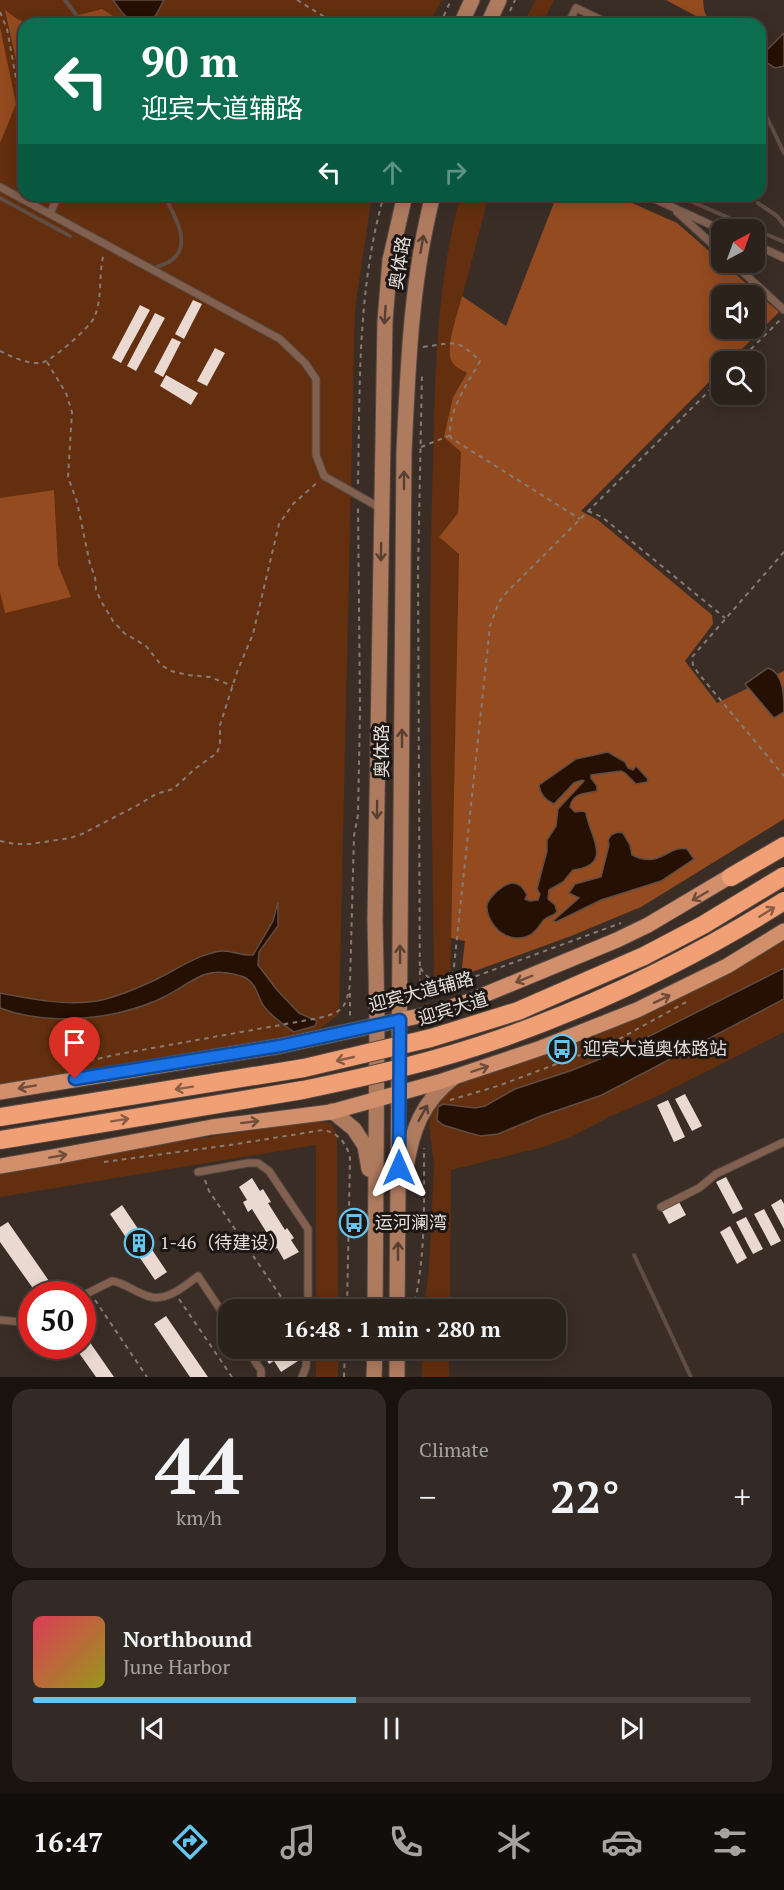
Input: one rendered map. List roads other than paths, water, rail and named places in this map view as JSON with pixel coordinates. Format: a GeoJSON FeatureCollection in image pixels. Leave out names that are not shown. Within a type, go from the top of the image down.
{"type":"FeatureCollection","features":[{"type":"Feature","properties":{"kind":"highway"},"geometry":{"type":"LineString","coordinates":[[730,877],[784,843]]}},
{"type":"Feature","properties":{"kind":"highway","name":"迎宾大道"},"geometry":{"type":"LineString","coordinates":[[0,1117],[304,1068],[431,1038],[518,1011],[645,956],[703,925],[784,876]]}},
{"type":"Feature","properties":{"kind":"highway"},"geometry":{"type":"LineString","coordinates":[[0,1140],[303,1090],[442,1057],[500,1039],[571,1012],[647,979],[731,934],[784,901]]}},
{"type":"Feature","properties":{"kind":"main road"},"geometry":{"type":"LineString","coordinates":[[464,18],[472,0]]}},
{"type":"Feature","properties":{"kind":"main road"},"geometry":{"type":"LineString","coordinates":[[491,18],[499,0]]}},
{"type":"Feature","properties":{"kind":"main road","name":"奥体路"},"geometry":{"type":"LineString","coordinates":[[375,1299],[377,1025],[375,920],[385,321],[390,260],[404,201]]}},
{"type":"Feature","properties":{"kind":"main road","name":"奥体路"},"geometry":{"type":"LineString","coordinates":[[397,1299],[404,452],[408,355],[415,282],[432,201]]}},
{"type":"Feature","properties":{"kind":"main road","name":"迎宾大道辅路"},"geometry":{"type":"LineString","coordinates":[[0,1092],[280,1046],[400,1020],[467,1002],[617,940],[648,925],[730,877]]}},
{"type":"Feature","properties":{"kind":"main road"},"geometry":{"type":"LineString","coordinates":[[0,1166],[212,1126],[333,1111],[453,1078],[541,1048],[655,1002],[727,966],[784,931]]}},
{"type":"Feature","properties":{"kind":"main road"},"geometry":{"type":"LineString","coordinates":[[398,1209],[410,1145],[420,1116],[437,1090],[453,1078]]}},
{"type":"Feature","properties":{"kind":"main road"},"geometry":{"type":"LineString","coordinates":[[333,1111],[354,1129],[365,1146],[376,1210]]}},
{"type":"Feature","properties":{"kind":"main road"},"geometry":{"type":"LineString","coordinates":[[374,1377],[375,1359]]}},
{"type":"Feature","properties":{"kind":"main road"},"geometry":{"type":"LineString","coordinates":[[397,1359],[397,1377]]}},
{"type":"Feature","properties":{"kind":"lane"},"geometry":{"type":"LineString","coordinates":[[571,18],[576,8],[597,18]]}},
{"type":"Feature","properties":{"kind":"lane"},"geometry":{"type":"LineString","coordinates":[[0,187],[18,197]]}},
{"type":"Feature","properties":{"kind":"lane"},"geometry":{"type":"LineString","coordinates":[[26,201],[280,339],[305,363],[316,379],[316,455],[324,476],[382,508]]}},
{"type":"Feature","properties":{"kind":"lane"},"geometry":{"type":"LineString","coordinates":[[50,214],[55,201]]}},
{"type":"Feature","properties":{"kind":"lane"},"geometry":{"type":"LineString","coordinates":[[658,201],[711,225]]}},
{"type":"Feature","properties":{"kind":"lane"},"geometry":{"type":"LineString","coordinates":[[671,207],[711,243]]}},
{"type":"Feature","properties":{"kind":"lane"},"geometry":{"type":"LineString","coordinates":[[765,249],[784,258]]}},
{"type":"Feature","properties":{"kind":"lane"},"geometry":{"type":"LineString","coordinates":[[744,273],[784,310]]}},
{"type":"Feature","properties":{"kind":"lane"},"geometry":{"type":"LineString","coordinates":[[661,1207],[699,1188],[716,1174],[784,1142]]}},
{"type":"Feature","properties":{"kind":"lane"},"geometry":{"type":"LineString","coordinates":[[201,1172],[258,1163],[273,1175],[308,1229],[308,1299]]}},
{"type":"Feature","properties":{"kind":"lane"},"geometry":{"type":"LineString","coordinates":[[96,1289],[112,1281],[125,1284],[151,1297],[164,1296],[198,1276],[218,1306]]}},
{"type":"Feature","properties":{"kind":"lane"},"geometry":{"type":"LineString","coordinates":[[0,1320],[18,1322]]}},
{"type":"Feature","properties":{"kind":"lane"},"geometry":{"type":"LineString","coordinates":[[254,1359],[261,1370],[261,1377]]}},
{"type":"Feature","properties":{"kind":"lane"},"geometry":{"type":"LineString","coordinates":[[302,1377],[307,1359]]}},
{"type":"Feature","properties":{"kind":"waterway"},"geometry":{"type":"LineString","coordinates":[[65,0],[78,18]]}},
{"type":"Feature","properties":{"kind":"waterway"},"geometry":{"type":"LineString","coordinates":[[766,116],[784,153]]}},
{"type":"Feature","properties":{"kind":"waterway"},"geometry":{"type":"LineString","coordinates":[[0,198],[70,236]]}},
{"type":"Feature","properties":{"kind":"waterway"},"geometry":{"type":"LineString","coordinates":[[155,268],[173,259],[179,252],[181,244],[179,227],[167,201]]}},
{"type":"Feature","properties":{"kind":"waterway"},"geometry":{"type":"LineString","coordinates":[[690,201],[784,242]]}},
{"type":"Feature","properties":{"kind":"waterway"},"geometry":{"type":"LineString","coordinates":[[758,203],[777,216],[784,225]]}},
{"type":"Feature","properties":{"kind":"waterway"},"geometry":{"type":"LineString","coordinates":[[634,1255],[691,1377]]}},
{"type":"Feature","properties":{"kind":"place","name":"迎宾大道奥体路站"},"geometry":{"type":"Point","coordinates":[562,1049]}},
{"type":"Feature","properties":{"kind":"place","name":"运河澜湾"},"geometry":{"type":"Point","coordinates":[354,1223]}},
{"type":"Feature","properties":{"kind":"place","name":"1-46（待建设）"},"geometry":{"type":"Point","coordinates":[139,1243]}}]}
